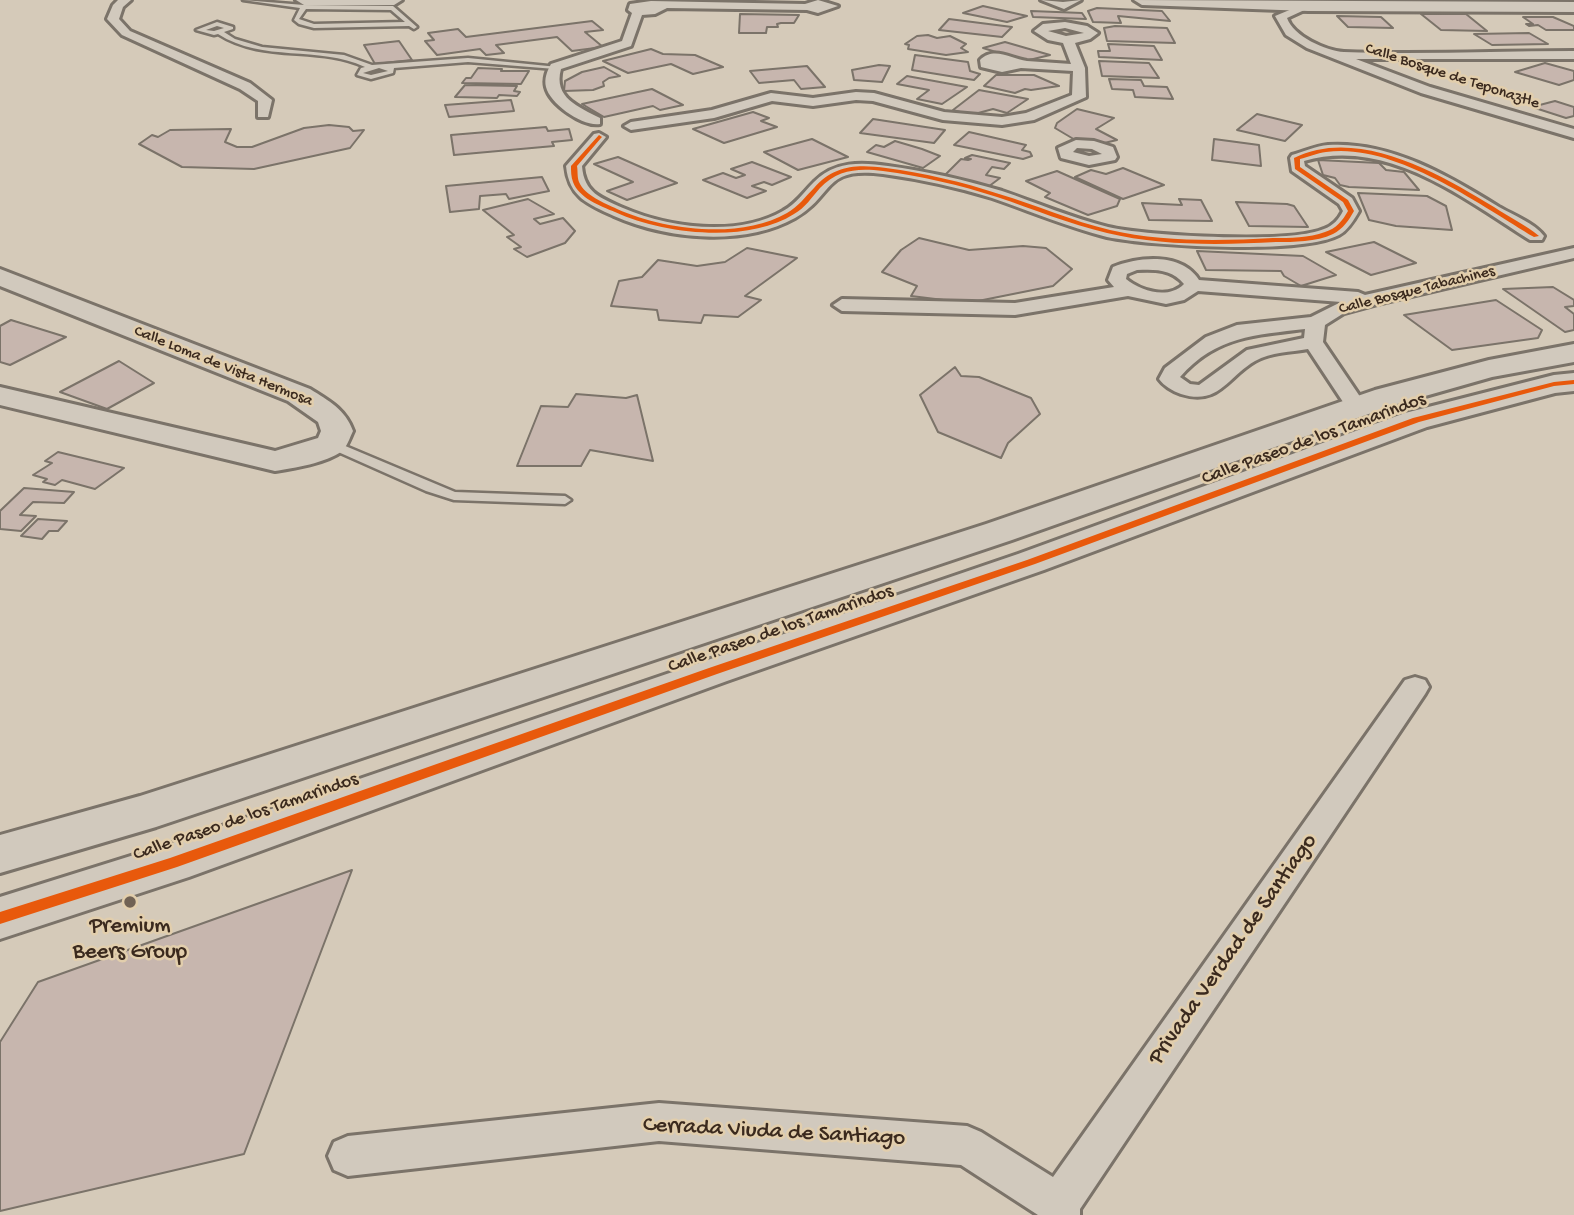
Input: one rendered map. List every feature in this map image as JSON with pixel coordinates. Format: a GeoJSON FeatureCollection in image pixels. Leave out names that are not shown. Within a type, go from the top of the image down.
{"type":"FeatureCollection","features":[{"type":"Feature","properties":{"kind":"street"},"geometry":{"type":"LineString","coordinates":[[126,0],[118,5],[113,19],[126,33],[245,86],[265,100],[262,114]]}},
{"type":"Feature","properties":{"kind":"street"},"geometry":{"type":"LineString","coordinates":[[304,4],[394,0]]}},
{"type":"Feature","properties":{"kind":"street"},"geometry":{"type":"LineString","coordinates":[[1046,0],[1064,14],[1083,28],[1092,33],[1086,38],[1068,40],[1048,37],[1040,31],[1064,14],[1076,0]]}},
{"type":"Feature","properties":{"kind":"street"},"geometry":{"type":"LineString","coordinates":[[1142,0],[1308,6],[1574,7]]}},
{"type":"Feature","properties":{"kind":"street"},"geometry":{"type":"LineString","coordinates":[[656,5],[662,8],[651,12],[638,11],[627,43],[555,67],[550,83],[554,94],[597,129],[615,136],[628,132],[631,126],[713,114],[771,96],[813,102],[856,96],[874,97],[943,116],[971,120],[1034,121],[1079,97],[1079,68],[1068,40]]}},
{"type":"Feature","properties":{"kind":"street"},"geometry":{"type":"LineString","coordinates":[[656,5],[807,7]]}},
{"type":"Feature","properties":{"kind":"street","name":"Calle Bosque de Teponaztle"},"geometry":{"type":"LineString","coordinates":[[1308,6],[1281,16],[1282,23],[1297,39],[1356,65],[1574,134]]}},
{"type":"Feature","properties":{"kind":"street"},"geometry":{"type":"LineString","coordinates":[[1338,55],[1574,55]]}},
{"type":"Feature","properties":{"kind":"street"},"geometry":{"type":"LineString","coordinates":[[1020,64],[1079,68]]}},
{"type":"Feature","properties":{"kind":"street"},"geometry":{"type":"LineString","coordinates":[[597,129],[574,166],[576,182],[591,199],[625,215],[662,226],[708,229],[747,227],[779,219],[803,206],[832,175],[846,169],[865,168],[893,171],[995,195],[1070,221],[1125,236],[1290,240],[1328,235],[1345,222],[1351,211],[1346,201],[1297,168],[1297,158],[1312,151],[1335,149],[1367,152],[1399,161],[1432,175],[1503,216],[1555,237]]}},
{"type":"Feature","properties":{"kind":"street"},"geometry":{"type":"LineString","coordinates":[[1520,265],[1517,248],[1525,238],[1555,237]]}},
{"type":"Feature","properties":{"kind":"street","name":"Calle Bosque Tabachines"},"geometry":{"type":"LineString","coordinates":[[1314,332],[1337,309],[1574,253]]}},
{"type":"Feature","properties":{"kind":"street"},"geometry":{"type":"LineString","coordinates":[[1193,285],[1186,275],[1178,271],[1145,264],[1125,267],[1116,275],[1122,286],[1129,290],[1164,297],[1184,294],[1193,285],[1373,299]]}},
{"type":"Feature","properties":{"kind":"street","name":"Calle Loma de Vista Hermosa"},"geometry":{"type":"LineString","coordinates":[[0,277],[299,395],[332,417],[337,431],[331,444]]}},
{"type":"Feature","properties":{"kind":"street"},"geometry":{"type":"LineString","coordinates":[[842,306],[1015,309],[1129,290]]}},
{"type":"Feature","properties":{"kind":"street"},"geometry":{"type":"LineString","coordinates":[[1237,331],[1314,332],[1248,356],[1210,390],[1198,392],[1180,387],[1169,379],[1172,372],[1213,341],[1237,331]]}},
{"type":"Feature","properties":{"kind":"street"},"geometry":{"type":"LineString","coordinates":[[1314,332],[1356,407]]}},
{"type":"Feature","properties":{"kind":"street","name":"Calle Paseo de los Tamarindos"},"geometry":{"type":"LineString","coordinates":[[0,854],[140,814],[999,532],[1356,407],[1489,369],[1574,353]]}},
{"type":"Feature","properties":{"kind":"street","name":"Calle Paseo de los Tamarindos"},"geometry":{"type":"LineString","coordinates":[[0,918],[172,863],[713,671],[1031,562],[1416,419],[1554,384],[1574,382]]}},
{"type":"Feature","properties":{"kind":"street"},"geometry":{"type":"LineString","coordinates":[[0,396],[275,461],[295,458],[331,444]]}},
{"type":"Feature","properties":{"kind":"street"},"geometry":{"type":"LineString","coordinates":[[999,532],[1031,562]]}},
{"type":"Feature","properties":{"kind":"street","name":"Privada Verdad de Santiago"},"geometry":{"type":"LineString","coordinates":[[1059,1209],[1415,687]]}},
{"type":"Feature","properties":{"kind":"street","name":"Cerrada Viuda de Santiago"},"geometry":{"type":"LineString","coordinates":[[348,1156],[660,1122],[967,1146],[1059,1209]]}},
{"type":"Feature","properties":{"kind":"lane"},"geometry":{"type":"LineString","coordinates":[[246,0],[393,8],[411,26],[314,26],[296,19],[304,4]]}},
{"type":"Feature","properties":{"kind":"lane"},"geometry":{"type":"LineString","coordinates":[[220,32],[233,43],[263,49],[344,56],[371,67]]}},
{"type":"Feature","properties":{"kind":"lane"},"geometry":{"type":"LineString","coordinates":[[387,67],[391,72],[387,74],[370,77],[359,74],[359,71],[371,67],[468,60],[555,67]]}},
{"type":"Feature","properties":{"kind":"lane"},"geometry":{"type":"LineString","coordinates":[[331,444],[454,496],[565,500]]}},
{"type":"Feature","properties":{"kind":"building"},"geometry":{"type":"Polygon","coordinates":[[[696,0],[750,0],[750,3],[695,3],[696,0]]]}},
{"type":"Feature","properties":{"kind":"building"},"geometry":{"type":"Polygon","coordinates":[[[983,6],[1027,16],[1007,22],[963,13],[983,6]]]}},
{"type":"Feature","properties":{"kind":"building"},"geometry":{"type":"Polygon","coordinates":[[[1097,8],[1162,11],[1170,21],[1118,16],[1121,23],[1093,22],[1088,11],[1097,8]]]}},
{"type":"Feature","properties":{"kind":"building"},"geometry":{"type":"Polygon","coordinates":[[[1031,11],[1082,13],[1086,19],[1033,17],[1031,11]]]}},
{"type":"Feature","properties":{"kind":"building"},"geometry":{"type":"Polygon","coordinates":[[[740,14],[799,15],[794,23],[767,27],[766,33],[739,33],[740,14]]]}},
{"type":"Feature","properties":{"kind":"building"},"geometry":{"type":"Polygon","coordinates":[[[1421,14],[1466,14],[1487,31],[1441,30],[1421,14]]]}},
{"type":"Feature","properties":{"kind":"building"},"geometry":{"type":"Polygon","coordinates":[[[1337,16],[1381,17],[1393,28],[1348,27],[1337,16]]]}},
{"type":"Feature","properties":{"kind":"building"},"geometry":{"type":"Polygon","coordinates":[[[1523,17],[1553,17],[1574,26],[1574,30],[1546,30],[1538,25],[1529,26],[1526,24],[1533,24],[1523,17]]]}},
{"type":"Feature","properties":{"kind":"building"},"geometry":{"type":"Polygon","coordinates":[[[949,19],[1012,27],[1002,37],[939,30],[949,19]]]}},
{"type":"Feature","properties":{"kind":"building"},"geometry":{"type":"Polygon","coordinates":[[[592,21],[603,30],[585,32],[603,47],[572,51],[557,37],[496,45],[504,53],[486,55],[480,49],[437,55],[425,41],[434,40],[428,33],[458,29],[466,37],[592,21]]]}},
{"type":"Feature","properties":{"kind":"building"},"geometry":{"type":"Polygon","coordinates":[[[1104,28],[1167,28],[1175,43],[1107,41],[1104,28]]]}},
{"type":"Feature","properties":{"kind":"building"},"geometry":{"type":"Polygon","coordinates":[[[1529,33],[1548,44],[1492,45],[1474,34],[1529,33]]]}},
{"type":"Feature","properties":{"kind":"building"},"geometry":{"type":"Polygon","coordinates":[[[917,36],[937,38],[950,36],[966,44],[961,48],[968,52],[946,55],[908,49],[909,45],[905,44],[917,36]]]}},
{"type":"Feature","properties":{"kind":"building"},"geometry":{"type":"Polygon","coordinates":[[[399,41],[412,60],[375,64],[364,45],[399,41]]]}},
{"type":"Feature","properties":{"kind":"building"},"geometry":{"type":"Polygon","coordinates":[[[1005,42],[1050,55],[1025,61],[983,48],[1005,42]]]}},
{"type":"Feature","properties":{"kind":"building"},"geometry":{"type":"Polygon","coordinates":[[[1108,44],[1154,46],[1162,60],[1099,57],[1098,51],[1110,51],[1108,44]]]}},
{"type":"Feature","properties":{"kind":"building"},"geometry":{"type":"Polygon","coordinates":[[[651,49],[663,54],[695,55],[723,67],[693,74],[671,64],[628,73],[603,61],[651,49]]]}},
{"type":"Feature","properties":{"kind":"building"},"geometry":{"type":"Polygon","coordinates":[[[915,55],[968,62],[970,71],[980,74],[974,80],[912,70],[915,55]]]}},
{"type":"Feature","properties":{"kind":"building"},"geometry":{"type":"Polygon","coordinates":[[[1099,61],[1149,63],[1159,78],[1102,76],[1099,61]]]}},
{"type":"Feature","properties":{"kind":"building"},"geometry":{"type":"Polygon","coordinates":[[[1545,63],[1574,71],[1574,80],[1559,85],[1515,72],[1545,63]]]}},
{"type":"Feature","properties":{"kind":"building"},"geometry":{"type":"Polygon","coordinates":[[[879,65],[890,66],[882,82],[854,80],[852,70],[879,65]]]}},
{"type":"Feature","properties":{"kind":"building"},"geometry":{"type":"Polygon","coordinates":[[[807,66],[825,87],[801,89],[794,80],[759,83],[750,71],[807,66]]]}},
{"type":"Feature","properties":{"kind":"building"},"geometry":{"type":"Polygon","coordinates":[[[604,67],[620,76],[609,78],[603,82],[604,86],[593,90],[564,91],[565,81],[582,72],[604,67]]]}},
{"type":"Feature","properties":{"kind":"building"},"geometry":{"type":"Polygon","coordinates":[[[478,68],[529,71],[521,84],[462,83],[466,78],[471,78],[478,68]]]}},
{"type":"Feature","properties":{"kind":"building"},"geometry":{"type":"Polygon","coordinates":[[[996,75],[1034,75],[1059,86],[1025,89],[1015,93],[984,86],[996,75]]]}},
{"type":"Feature","properties":{"kind":"building"},"geometry":{"type":"Polygon","coordinates":[[[907,76],[967,87],[942,104],[917,99],[929,90],[897,84],[907,76]]]}},
{"type":"Feature","properties":{"kind":"building"},"geometry":{"type":"Polygon","coordinates":[[[1109,79],[1141,80],[1144,86],[1167,87],[1173,99],[1135,97],[1133,90],[1112,89],[1109,79]]]}},
{"type":"Feature","properties":{"kind":"building"},"geometry":{"type":"Polygon","coordinates":[[[465,85],[517,86],[514,91],[520,92],[517,96],[499,95],[497,98],[455,97],[465,85]]]}},
{"type":"Feature","properties":{"kind":"building"},"geometry":{"type":"Polygon","coordinates":[[[652,89],[683,105],[660,110],[653,106],[604,117],[582,104],[652,89]]]}},
{"type":"Feature","properties":{"kind":"building"},"geometry":{"type":"Polygon","coordinates":[[[979,90],[1028,99],[1007,113],[993,109],[971,115],[953,110],[979,90]]]}},
{"type":"Feature","properties":{"kind":"building"},"geometry":{"type":"Polygon","coordinates":[[[511,100],[514,111],[449,117],[445,105],[511,100]]]}},
{"type":"Feature","properties":{"kind":"building"},"geometry":{"type":"Polygon","coordinates":[[[1555,101],[1574,107],[1574,116],[1566,118],[1532,107],[1555,101]]]}},
{"type":"Feature","properties":{"kind":"building"},"geometry":{"type":"Polygon","coordinates":[[[1077,109],[1114,118],[1096,129],[1117,140],[1087,147],[1055,128],[1057,123],[1077,109]]]}},
{"type":"Feature","properties":{"kind":"building"},"geometry":{"type":"Polygon","coordinates":[[[753,112],[769,118],[761,121],[777,127],[724,143],[693,129],[753,112]]]}},
{"type":"Feature","properties":{"kind":"building"},"geometry":{"type":"Polygon","coordinates":[[[1257,114],[1302,125],[1285,141],[1237,130],[1257,114]]]}},
{"type":"Feature","properties":{"kind":"building"},"geometry":{"type":"Polygon","coordinates":[[[873,119],[945,130],[934,143],[860,133],[873,119]]]}},
{"type":"Feature","properties":{"kind":"building"},"geometry":{"type":"Polygon","coordinates":[[[329,125],[349,127],[353,131],[364,130],[350,148],[254,169],[182,167],[139,144],[152,135],[158,137],[170,130],[231,129],[225,142],[237,147],[252,147],[304,128],[329,125]]]}},
{"type":"Feature","properties":{"kind":"building"},"geometry":{"type":"Polygon","coordinates":[[[546,127],[548,131],[569,129],[572,140],[552,142],[554,146],[454,155],[451,135],[546,127]]]}},
{"type":"Feature","properties":{"kind":"building"},"geometry":{"type":"Polygon","coordinates":[[[969,132],[1026,145],[1022,150],[1030,152],[1032,156],[1023,159],[954,145],[969,132]]]}},
{"type":"Feature","properties":{"kind":"building"},"geometry":{"type":"Polygon","coordinates":[[[812,139],[848,157],[798,170],[764,152],[812,139]]]}},
{"type":"Feature","properties":{"kind":"building"},"geometry":{"type":"Polygon","coordinates":[[[1214,139],[1259,145],[1261,166],[1212,160],[1214,139]]]}},
{"type":"Feature","properties":{"kind":"building"},"geometry":{"type":"Polygon","coordinates":[[[895,141],[940,156],[923,168],[867,152],[876,145],[884,147],[895,141]]]}},
{"type":"Feature","properties":{"kind":"building"},"geometry":{"type":"Polygon","coordinates":[[[972,155],[1010,163],[1004,169],[992,167],[986,175],[1000,178],[988,187],[942,178],[961,159],[971,159],[965,158],[972,155]]]}},
{"type":"Feature","properties":{"kind":"building"},"geometry":{"type":"Polygon","coordinates":[[[618,157],[677,183],[627,200],[607,191],[633,182],[594,164],[618,157]]]}},
{"type":"Feature","properties":{"kind":"building"},"geometry":{"type":"Polygon","coordinates":[[[1318,160],[1379,163],[1386,170],[1404,172],[1419,190],[1340,185],[1335,178],[1323,175],[1318,160]]]}},
{"type":"Feature","properties":{"kind":"building"},"geometry":{"type":"Polygon","coordinates":[[[752,162],[791,177],[772,185],[764,182],[752,186],[766,191],[747,198],[703,180],[723,173],[736,178],[745,175],[731,169],[752,162]]]}},
{"type":"Feature","properties":{"kind":"building"},"geometry":{"type":"Polygon","coordinates":[[[1123,168],[1164,185],[1123,199],[1075,177],[1091,170],[1106,174],[1123,168]]]}},
{"type":"Feature","properties":{"kind":"building"},"geometry":{"type":"Polygon","coordinates":[[[1057,171],[1120,199],[1117,206],[1088,215],[1045,197],[1050,193],[1026,181],[1057,171]]]}},
{"type":"Feature","properties":{"kind":"building"},"geometry":{"type":"Polygon","coordinates":[[[542,177],[549,191],[509,199],[506,194],[480,196],[479,209],[450,212],[446,186],[542,177]]]}},
{"type":"Feature","properties":{"kind":"building"},"geometry":{"type":"Polygon","coordinates":[[[1358,193],[1427,196],[1446,206],[1452,230],[1396,226],[1369,220],[1358,193]]]}},
{"type":"Feature","properties":{"kind":"building"},"geometry":{"type":"Polygon","coordinates":[[[528,199],[554,214],[534,219],[540,224],[563,218],[575,231],[565,243],[527,257],[514,249],[521,247],[507,237],[514,235],[483,210],[528,199]]]}},
{"type":"Feature","properties":{"kind":"building"},"geometry":{"type":"Polygon","coordinates":[[[1179,199],[1201,200],[1212,221],[1149,220],[1142,203],[1182,205],[1179,199]]]}},
{"type":"Feature","properties":{"kind":"building"},"geometry":{"type":"Polygon","coordinates":[[[1236,202],[1294,206],[1308,227],[1249,226],[1236,202]]]}},
{"type":"Feature","properties":{"kind":"building"},"geometry":{"type":"Polygon","coordinates":[[[919,238],[969,250],[1023,246],[1046,248],[1072,269],[1053,286],[968,303],[911,296],[917,286],[882,272],[901,250],[919,238]]]}},
{"type":"Feature","properties":{"kind":"building"},"geometry":{"type":"Polygon","coordinates":[[[1374,242],[1416,263],[1371,275],[1326,252],[1374,242]]]}},
{"type":"Feature","properties":{"kind":"building"},"geometry":{"type":"Polygon","coordinates":[[[747,248],[797,258],[745,296],[761,300],[738,317],[704,315],[701,323],[659,320],[657,310],[611,306],[619,281],[642,277],[658,260],[697,266],[725,262],[747,248]]]}},
{"type":"Feature","properties":{"kind":"building"},"geometry":{"type":"Polygon","coordinates":[[[1197,251],[1303,256],[1336,275],[1301,286],[1284,276],[1281,271],[1206,270],[1197,251]]]}},
{"type":"Feature","properties":{"kind":"building"},"geometry":{"type":"Polygon","coordinates":[[[1553,287],[1574,300],[1574,306],[1565,307],[1574,314],[1574,330],[1565,332],[1503,289],[1553,287]]]}},
{"type":"Feature","properties":{"kind":"building"},"geometry":{"type":"Polygon","coordinates":[[[1496,300],[1542,330],[1538,338],[1452,350],[1404,315],[1496,300]]]}},
{"type":"Feature","properties":{"kind":"building"},"geometry":{"type":"Polygon","coordinates":[[[11,320],[66,337],[10,365],[0,362],[0,326],[11,320]]]}},
{"type":"Feature","properties":{"kind":"building"},"geometry":{"type":"Polygon","coordinates":[[[119,361],[154,383],[107,409],[60,392],[119,361]]]}},
{"type":"Feature","properties":{"kind":"building"},"geometry":{"type":"Polygon","coordinates":[[[955,367],[961,376],[979,377],[1031,398],[1040,414],[1008,443],[1001,458],[938,432],[920,395],[955,367]]]}},
{"type":"Feature","properties":{"kind":"building"},"geometry":{"type":"Polygon","coordinates":[[[576,394],[626,398],[637,395],[653,461],[590,450],[581,466],[517,466],[541,406],[568,407],[576,394]]]}},
{"type":"Feature","properties":{"kind":"building"},"geometry":{"type":"Polygon","coordinates":[[[58,452],[124,468],[95,489],[62,480],[55,485],[43,482],[47,479],[33,475],[52,463],[45,461],[58,452]]]}},
{"type":"Feature","properties":{"kind":"building"},"geometry":{"type":"Polygon","coordinates":[[[24,488],[74,492],[64,503],[33,502],[20,515],[36,516],[21,531],[0,529],[0,511],[24,488]]]}},
{"type":"Feature","properties":{"kind":"building"},"geometry":{"type":"Polygon","coordinates":[[[38,519],[67,521],[58,531],[49,531],[42,539],[21,536],[38,519]]]}},
{"type":"Feature","properties":{"kind":"building"},"geometry":{"type":"Polygon","coordinates":[[[352,870],[244,1154],[0,1211],[0,1042],[38,982],[352,870]]]}},
{"type":"Feature","properties":{"kind":"cycle path"},"geometry":{"type":"LineString","coordinates":[[599,137],[574,166],[575,180],[581,190],[596,201],[624,214],[691,230],[736,229],[780,219],[803,204],[831,175],[845,169],[862,168],[907,173],[972,188],[1076,223],[1124,235],[1229,241],[1292,240],[1330,233],[1345,221],[1351,211],[1346,201],[1297,168],[1297,158],[1327,150],[1358,150],[1421,170],[1483,203],[1536,236]]}},
{"type":"Feature","properties":{"kind":"cycle path"},"geometry":{"type":"LineString","coordinates":[[0,918],[172,863],[713,671],[1031,562],[1416,420],[1554,384],[1574,382]]}},
{"type":"Feature","properties":{"kind":"place","name":"Premium Beers Group"},"geometry":{"type":"Point","coordinates":[130,902]}}]}
